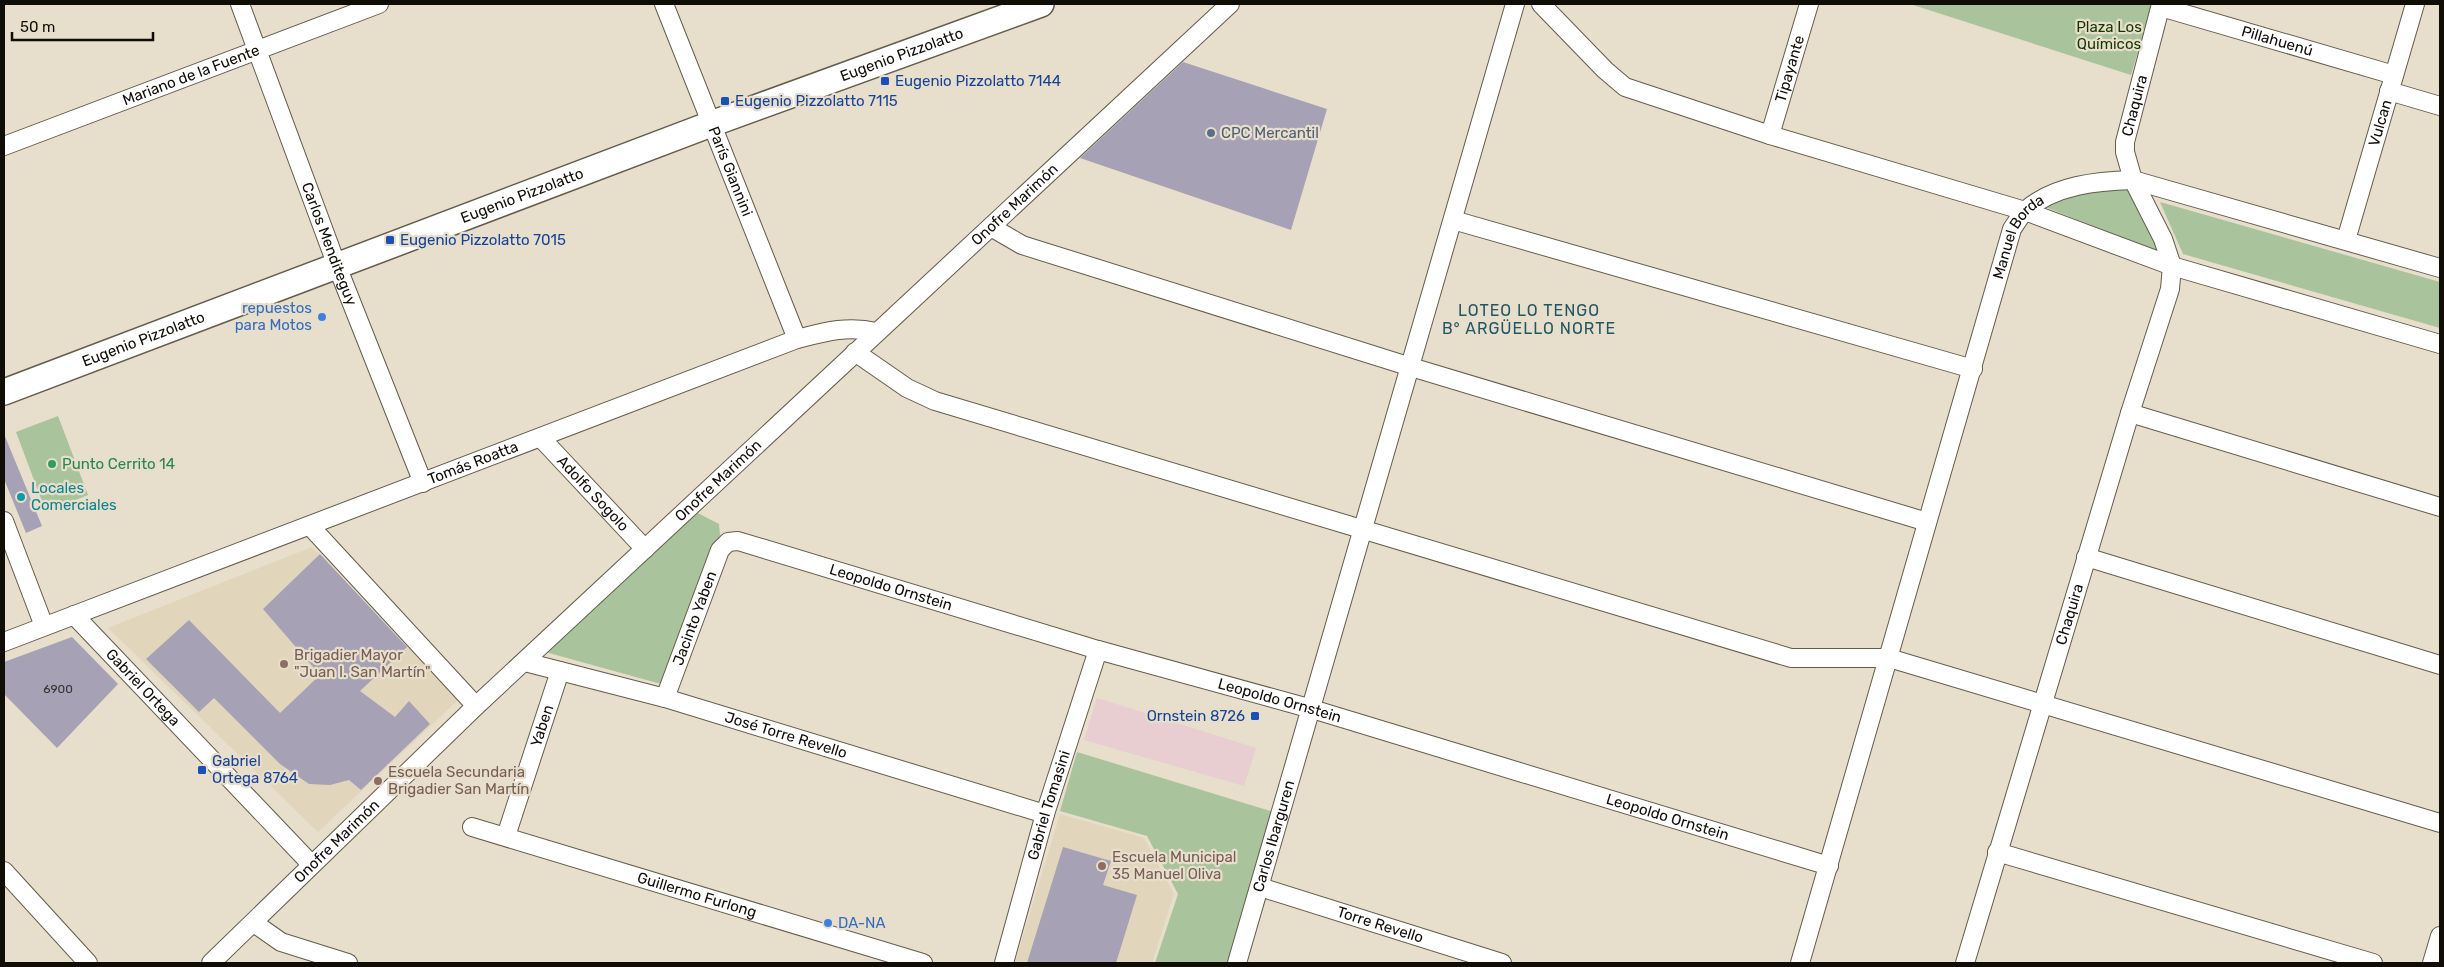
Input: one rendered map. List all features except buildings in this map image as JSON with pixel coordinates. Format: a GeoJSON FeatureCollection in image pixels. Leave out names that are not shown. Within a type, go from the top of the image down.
{"type":"FeatureCollection","features":[{"type":"Feature","properties":{"kind":"main road","name":"Eugenio Pizzolatto"},"geometry":{"type":"LineString","coordinates":[[4,392],[712,124],[1041,4]]}},
{"type":"Feature","properties":{"kind":"street","name":"Carlos Menditeguy"},"geometry":{"type":"LineString","coordinates":[[240,4],[337,266],[423,483]]}},
{"type":"Feature","properties":{"kind":"street","name":"Mariano de la Fuente"},"geometry":{"type":"LineString","coordinates":[[4,146],[379,4]]}},
{"type":"Feature","properties":{"kind":"street","name":"París Giannini"},"geometry":{"type":"LineString","coordinates":[[664,4],[797,339]]}},
{"type":"Feature","properties":{"kind":"street","name":"Onofre Marimón"},"geometry":{"type":"LineString","coordinates":[[211,963],[476,706],[1230,4]]}},
{"type":"Feature","properties":{"kind":"street","name":"Carlos Ibarguren"},"geometry":{"type":"LineString","coordinates":[[1237,963],[1516,4]]}},
{"type":"Feature","properties":{"kind":"street"},"geometry":{"type":"LineString","coordinates":[[1541,4],[1605,70],[1626,87],[1770,135],[2025,211],[2172,266],[2440,344]]}},
{"type":"Feature","properties":{"kind":"street","name":"Tipayante"},"geometry":{"type":"LineString","coordinates":[[1770,135],[1809,4]]}},
{"type":"Feature","properties":{"kind":"street","name":"Vulcan"},"geometry":{"type":"LineString","coordinates":[[2346,240],[2415,4]]}},
{"type":"Feature","properties":{"kind":"street","name":"Pillahuenú"},"geometry":{"type":"LineString","coordinates":[[2161,5],[2392,83],[2440,106]]}},
{"type":"Feature","properties":{"kind":"street","name":"Chaquira"},"geometry":{"type":"LineString","coordinates":[[1965,963],[2086,557],[2170,289],[2172,266],[2163,239],[2133,180],[2125,152],[2125,142],[2161,5]]}},
{"type":"Feature","properties":{"kind":"street","name":"Manuel Borda"},"geometry":{"type":"LineString","coordinates":[[1927,522],[2012,229],[2025,211],[2047,197],[2068,188],[2100,181],[2133,180],[2440,268]]}},
{"type":"Feature","properties":{"kind":"street"},"geometry":{"type":"LineString","coordinates":[[1453,220],[1973,368]]}},
{"type":"Feature","properties":{"kind":"street"},"geometry":{"type":"LineString","coordinates":[[991,227],[1022,245],[1411,367],[1927,522],[1800,963]]}},
{"type":"Feature","properties":{"kind":"street","name":"Tomás Roatta"},"geometry":{"type":"LineString","coordinates":[[74,615],[797,339],[833,329],[858,328],[876,332]]}},
{"type":"Feature","properties":{"kind":"street"},"geometry":{"type":"LineString","coordinates":[[855,352],[906,388],[935,401],[1791,658],[1889,658],[2440,823]]}},
{"type":"Feature","properties":{"kind":"street"},"geometry":{"type":"LineString","coordinates":[[2130,413],[2440,507]]}},
{"type":"Feature","properties":{"kind":"street","name":"Adolfo Sogolo"},"geometry":{"type":"LineString","coordinates":[[541,438],[645,549]]}},
{"type":"Feature","properties":{"kind":"street"},"geometry":{"type":"LineString","coordinates":[[4,521],[44,626]]}},
{"type":"Feature","properties":{"kind":"street"},"geometry":{"type":"LineString","coordinates":[[310,526],[476,706]]}},
{"type":"Feature","properties":{"kind":"street","name":"Leopoldo Ornstein"},"geometry":{"type":"LineString","coordinates":[[728,542],[738,541],[1098,650],[1312,709],[1829,866]]}},
{"type":"Feature","properties":{"kind":"street","name":"Jacinto Yaben"},"geometry":{"type":"LineString","coordinates":[[665,698],[720,550],[728,542]]}},
{"type":"Feature","properties":{"kind":"street"},"geometry":{"type":"LineString","coordinates":[[2086,557],[2440,665]]}},
{"type":"Feature","properties":{"kind":"street"},"geometry":{"type":"LineString","coordinates":[[4,642],[74,615]]}},
{"type":"Feature","properties":{"kind":"street","name":"Gabriel Ortega"},"geometry":{"type":"LineString","coordinates":[[74,615],[312,864]]}},
{"type":"Feature","properties":{"kind":"street","name":"Gabriel Tomasini"},"geometry":{"type":"LineString","coordinates":[[1004,963],[1045,814],[1098,650]]}},
{"type":"Feature","properties":{"kind":"street","name":"José Torre Revello"},"geometry":{"type":"LineString","coordinates":[[525,662],[665,698],[1045,814]]}},
{"type":"Feature","properties":{"kind":"street","name":"Yaben"},"geometry":{"type":"LineString","coordinates":[[506,836],[560,671]]}},
{"type":"Feature","properties":{"kind":"street","name":"Guillermo Furlong"},"geometry":{"type":"LineString","coordinates":[[472,828],[506,836],[923,963]]}},
{"type":"Feature","properties":{"kind":"street"},"geometry":{"type":"LineString","coordinates":[[1997,852],[2373,963]]}},
{"type":"Feature","properties":{"kind":"street"},"geometry":{"type":"LineString","coordinates":[[4,871],[88,963]]}},
{"type":"Feature","properties":{"kind":"street","name":"Torre Revello"},"geometry":{"type":"LineString","coordinates":[[1260,887],[1502,963]]}},
{"type":"Feature","properties":{"kind":"street"},"geometry":{"type":"LineString","coordinates":[[254,923],[281,942],[348,963]]}},
{"type":"Feature","properties":{"kind":"street"},"geometry":{"type":"LineString","coordinates":[[2432,963],[2440,936]]}},
{"type":"Feature","properties":{"kind":"shaded area","name":"Brigadier Mayor \"Juan I. San Martín\""},"geometry":{"type":"Polygon","coordinates":[[[312,547],[458,700],[318,832],[108,628],[312,547]]]}},
{"type":"Feature","properties":{"kind":"shaded area"},"geometry":{"type":"Polygon","coordinates":[[[1097,698],[1256,748],[1244,786],[1084,740],[1097,698]]]}},
{"type":"Feature","properties":{"kind":"shaded area","name":"Escuela Municipal 35 Manuel Oliva"},"geometry":{"type":"Polygon","coordinates":[[[1060,814],[1144,838],[1174,894],[1152,963],[1015,963],[1060,814]]]}},
{"type":"Feature","properties":{"kind":"green space","name":"Plaza Los Químicos"},"geometry":{"type":"Polygon","coordinates":[[[1910,4],[2152,4],[2131,75],[1910,4]]]}},
{"type":"Feature","properties":{"kind":"green space"},"geometry":{"type":"Polygon","coordinates":[[[2131,185],[2162,254],[2043,206],[2070,194],[2131,185]]]}},
{"type":"Feature","properties":{"kind":"green space"},"geometry":{"type":"Polygon","coordinates":[[[2160,202],[2440,282],[2440,328],[2183,254],[2160,202]]]}},
{"type":"Feature","properties":{"kind":"green space","name":"Punto Cerrito 14"},"geometry":{"type":"Polygon","coordinates":[[[58,416],[88,495],[46,512],[16,432],[58,416]]]}},
{"type":"Feature","properties":{"kind":"green space"},"geometry":{"type":"Polygon","coordinates":[[[688,508],[719,524],[720,535],[661,684],[538,650],[688,508]]]}},
{"type":"Feature","properties":{"kind":"green space"},"geometry":{"type":"Polygon","coordinates":[[[1077,752],[1277,813],[1231,963],[1155,963],[1178,894],[1147,836],[1060,811],[1077,752]]]}},
{"type":"Feature","properties":{"kind":"place","name":"Eugenio Pizzolatto 7144"},"geometry":{"type":"Point","coordinates":[885,81]}},
{"type":"Feature","properties":{"kind":"place","name":"Eugenio Pizzolatto 7115"},"geometry":{"type":"Point","coordinates":[725,101]}},
{"type":"Feature","properties":{"kind":"place","name":"CPC Mercantil"},"geometry":{"type":"Point","coordinates":[1211,133]}},
{"type":"Feature","properties":{"kind":"place","name":"Eugenio Pizzolatto 7015"},"geometry":{"type":"Point","coordinates":[390,240]}},
{"type":"Feature","properties":{"kind":"place","name":"repuestos para Motos"},"geometry":{"type":"Point","coordinates":[322,317]}},
{"type":"Feature","properties":{"kind":"place","name":"Punto Cerrito 14"},"geometry":{"type":"Point","coordinates":[52,464]}},
{"type":"Feature","properties":{"kind":"place","name":"Locales Comerciales"},"geometry":{"type":"Point","coordinates":[21,497]}},
{"type":"Feature","properties":{"kind":"place","name":"Brigadier Mayor \"Juan I. San Martín\""},"geometry":{"type":"Point","coordinates":[284,664]}},
{"type":"Feature","properties":{"kind":"place","name":"Ornstein 8726"},"geometry":{"type":"Point","coordinates":[1255,716]}},
{"type":"Feature","properties":{"kind":"place","name":"Gabriel Ortega 8764"},"geometry":{"type":"Point","coordinates":[202,770]}},
{"type":"Feature","properties":{"kind":"place","name":"Escuela Secundaria Brigadier San Martín"},"geometry":{"type":"Point","coordinates":[378,781]}},
{"type":"Feature","properties":{"kind":"place","name":"Escuela Municipal 35 Manuel Oliva"},"geometry":{"type":"Point","coordinates":[1102,866]}},
{"type":"Feature","properties":{"kind":"place","name":"DA-NA"},"geometry":{"type":"Point","coordinates":[828,923]}},
{"type":"Feature","properties":{"kind":"district","name":"LOTEO LO TENGO B° ARGÜELLO NORTE"},"geometry":{"type":"Point","coordinates":[1529,319]}}]}
